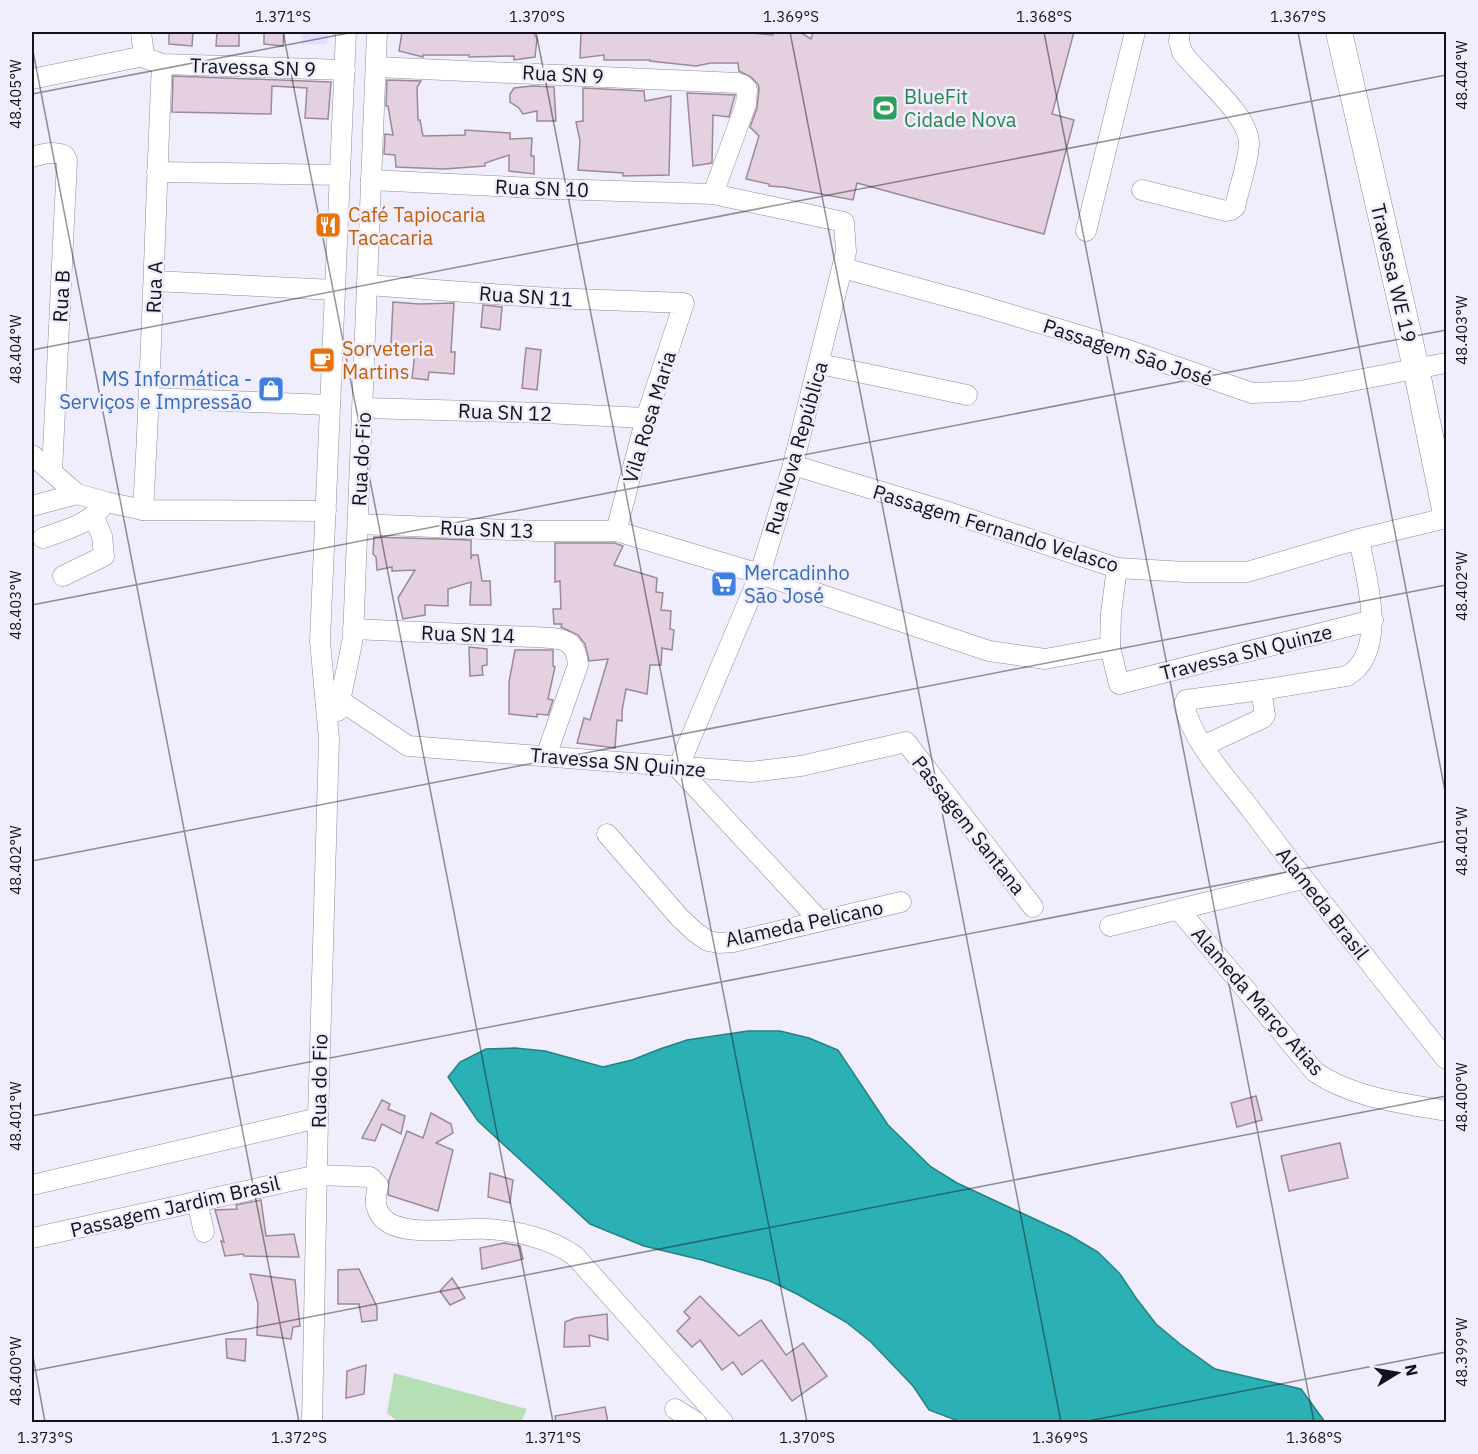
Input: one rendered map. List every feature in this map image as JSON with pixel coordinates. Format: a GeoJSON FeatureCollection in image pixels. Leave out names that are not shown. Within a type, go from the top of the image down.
{"type":"FeatureCollection","features":[{"type":"Feature","properties":{"kind":"main road","name":"Travessa WE 19"},"geometry":{"type":"LineString","coordinates":[[1339,32],[1416,368],[1446,516]]}},
{"type":"Feature","properties":{"kind":"street","name":"Rua A"},"geometry":{"type":"LineString","coordinates":[[141,32],[153,60],[157,172],[150,398],[142,510]]}},
{"type":"Feature","properties":{"kind":"street","name":"Rua do Fio"},"geometry":{"type":"LineString","coordinates":[[333,697],[320,641],[346,32]]}},
{"type":"Feature","properties":{"kind":"street","name":"Rua do Fio"},"geometry":{"type":"LineString","coordinates":[[312,1422],[329,739],[333,697],[353,629],[377,32]]}},
{"type":"Feature","properties":{"kind":"street"},"geometry":{"type":"LineString","coordinates":[[1086,231],[1135,32]]}},
{"type":"Feature","properties":{"kind":"street"},"geometry":{"type":"LineString","coordinates":[[1142,190],[1226,211],[1235,207],[1249,145],[1245,123],[1182,52],[1179,41],[1180,32]]}},
{"type":"Feature","properties":{"kind":"street","name":"Travessa SN 9"},"geometry":{"type":"LineString","coordinates":[[32,79],[153,60],[345,70]]}},
{"type":"Feature","properties":{"kind":"street","name":"Rua SN 9"},"geometry":{"type":"LineString","coordinates":[[376,67],[738,83],[747,89],[746,104],[713,194]]}},
{"type":"Feature","properties":{"kind":"street"},"geometry":{"type":"LineString","coordinates":[[343,110],[357,116],[368,116],[374,112]]}},
{"type":"Feature","properties":{"kind":"street"},"geometry":{"type":"LineString","coordinates":[[341,143],[357,138],[373,146]]}},
{"type":"Feature","properties":{"kind":"street","name":"Rua B"},"geometry":{"type":"LineString","coordinates":[[32,157],[46,153],[61,153],[68,160],[52,472]]}},
{"type":"Feature","properties":{"kind":"street"},"geometry":{"type":"LineString","coordinates":[[157,172],[340,175]]}},
{"type":"Feature","properties":{"kind":"street","name":"Rua SN 10"},"geometry":{"type":"LineString","coordinates":[[371,180],[713,194],[844,222]]}},
{"type":"Feature","properties":{"kind":"street","name":"Rua Nova República"},"geometry":{"type":"LineString","coordinates":[[678,768],[760,574],[793,465],[843,268],[846,252],[844,222]]}},
{"type":"Feature","properties":{"kind":"street","name":"Passagem São José"},"geometry":{"type":"LineString","coordinates":[[843,268],[979,305],[1122,348],[1252,393],[1300,391],[1446,363]]}},
{"type":"Feature","properties":{"kind":"street"},"geometry":{"type":"LineString","coordinates":[[154,281],[335,290]]}},
{"type":"Feature","properties":{"kind":"street","name":"Rua SN 11"},"geometry":{"type":"LineString","coordinates":[[367,285],[550,298],[684,303]]}},
{"type":"Feature","properties":{"kind":"street","name":"Vila Rosa Maria"},"geometry":{"type":"LineString","coordinates":[[615,531],[646,418],[684,303]]}},
{"type":"Feature","properties":{"kind":"street"},"geometry":{"type":"LineString","coordinates":[[820,364],[967,395]]}},
{"type":"Feature","properties":{"kind":"street"},"geometry":{"type":"LineString","coordinates":[[150,398],[330,405]]}},
{"type":"Feature","properties":{"kind":"street","name":"Rua SN 12"},"geometry":{"type":"LineString","coordinates":[[363,408],[646,418]]}},
{"type":"Feature","properties":{"kind":"street"},"geometry":{"type":"LineString","coordinates":[[32,455],[77,494],[100,510],[326,511]]}},
{"type":"Feature","properties":{"kind":"street","name":"Passagem Fernando Velasco"},"geometry":{"type":"LineString","coordinates":[[793,465],[945,511],[1117,568],[1196,573],[1247,572],[1446,516]]}},
{"type":"Feature","properties":{"kind":"street"},"geometry":{"type":"LineString","coordinates":[[32,506],[77,494]]}},
{"type":"Feature","properties":{"kind":"street"},"geometry":{"type":"LineString","coordinates":[[43,538],[82,524],[100,510]]}},
{"type":"Feature","properties":{"kind":"street"},"geometry":{"type":"LineString","coordinates":[[63,576],[104,556],[100,510]]}},
{"type":"Feature","properties":{"kind":"street","name":"Rua SN 13"},"geometry":{"type":"LineString","coordinates":[[358,524],[538,531],[615,531],[760,574],[989,651],[1045,659],[1110,647]]}},
{"type":"Feature","properties":{"kind":"street"},"geometry":{"type":"LineString","coordinates":[[1203,746],[1263,718],[1265,715],[1261,690],[1347,676],[1358,670],[1366,657],[1373,620],[1359,539]]}},
{"type":"Feature","properties":{"kind":"street"},"geometry":{"type":"LineString","coordinates":[[1110,647],[1111,613],[1117,568]]}},
{"type":"Feature","properties":{"kind":"street","name":"Travessa SN Quinze"},"geometry":{"type":"LineString","coordinates":[[1110,647],[1119,684],[1373,620]]}},
{"type":"Feature","properties":{"kind":"street","name":"Rua SN 14"},"geometry":{"type":"LineString","coordinates":[[353,629],[562,639],[572,644],[577,653],[578,665],[546,756]]}},
{"type":"Feature","properties":{"kind":"street","name":"Alameda Brasil"},"geometry":{"type":"LineString","coordinates":[[1261,690],[1184,701],[1187,717],[1203,746],[1302,879],[1446,1059]]}},
{"type":"Feature","properties":{"kind":"street","name":"Travessa SN Quinze"},"geometry":{"type":"LineString","coordinates":[[333,697],[408,746],[678,768],[751,772],[774,770],[906,742]]}},
{"type":"Feature","properties":{"kind":"street","name":"Passagem Santana"},"geometry":{"type":"LineString","coordinates":[[906,742],[1033,907]]}},
{"type":"Feature","properties":{"kind":"street"},"geometry":{"type":"LineString","coordinates":[[678,768],[820,921]]}},
{"type":"Feature","properties":{"kind":"street","name":"Alameda Pelicano"},"geometry":{"type":"LineString","coordinates":[[608,834],[680,918],[708,941],[733,942],[901,902]]}},
{"type":"Feature","properties":{"kind":"street"},"geometry":{"type":"LineString","coordinates":[[1110,926],[1302,879]]}},
{"type":"Feature","properties":{"kind":"street","name":"Alameda Março Atias"},"geometry":{"type":"LineString","coordinates":[[1179,910],[1316,1072],[1332,1084],[1350,1090],[1446,1111]]}},
{"type":"Feature","properties":{"kind":"street"},"geometry":{"type":"LineString","coordinates":[[32,1185],[318,1118]]}},
{"type":"Feature","properties":{"kind":"street","name":"Passagem Jardim Brasil"},"geometry":{"type":"LineString","coordinates":[[32,1238],[318,1174],[370,1177],[378,1185],[375,1202],[382,1219],[400,1228],[422,1230],[487,1228],[561,1246],[575,1256],[723,1422]]}},
{"type":"Feature","properties":{"kind":"street"},"geometry":{"type":"LineString","coordinates":[[197,1201],[204,1232]]}},
{"type":"Feature","properties":{"kind":"street"},"geometry":{"type":"LineString","coordinates":[[675,1409],[696,1422]]}},
{"type":"Feature","properties":{"kind":"shaded area"},"geometry":{"type":"Polygon","coordinates":[[[302,32],[328,32],[327,44],[301,45],[302,32]]]}},
{"type":"Feature","properties":{"kind":"green space"},"geometry":{"type":"Polygon","coordinates":[[[394,1373],[527,1409],[521,1422],[398,1422],[387,1413],[394,1373]]]}},
{"type":"Feature","properties":{"kind":"water"},"geometry":{"type":"Polygon","coordinates":[[[748,1031],[780,1031],[809,1038],[838,1050],[888,1125],[931,1167],[957,1183],[1069,1235],[1098,1252],[1120,1274],[1156,1324],[1180,1344],[1215,1369],[1301,1389],[1325,1422],[961,1422],[929,1410],[913,1386],[871,1342],[846,1322],[797,1294],[770,1281],[702,1260],[644,1246],[590,1224],[478,1121],[448,1077],[460,1062],[486,1049],[515,1048],[545,1051],[603,1067],[632,1060],[687,1040],[748,1031]]]}},
{"type":"Feature","properties":{"kind":"building"},"geometry":{"type":"Polygon","coordinates":[[[169,32],[193,32],[192,46],[169,44],[169,32]]]}},
{"type":"Feature","properties":{"kind":"building"},"geometry":{"type":"Polygon","coordinates":[[[217,32],[239,32],[239,46],[216,46],[217,32]]]}},
{"type":"Feature","properties":{"kind":"building"},"geometry":{"type":"Polygon","coordinates":[[[264,32],[284,32],[283,46],[264,44],[264,32]]]}},
{"type":"Feature","properties":{"kind":"building"},"geometry":{"type":"Polygon","coordinates":[[[402,32],[533,32],[537,39],[535,57],[514,60],[514,56],[423,55],[423,57],[399,51],[402,32]]]}},
{"type":"Feature","properties":{"kind":"building"},"geometry":{"type":"Polygon","coordinates":[[[581,32],[742,32],[773,35],[773,32],[800,32],[811,39],[813,32],[1074,32],[1052,114],[1074,120],[1044,234],[857,183],[853,200],[769,186],[769,184],[746,179],[759,136],[750,127],[757,108],[759,89],[758,84],[751,77],[739,71],[738,63],[711,63],[696,66],[650,60],[604,60],[604,55],[580,58],[581,32]]]}},
{"type":"Feature","properties":{"kind":"building"},"geometry":{"type":"Polygon","coordinates":[[[173,76],[331,82],[328,119],[305,118],[307,88],[272,86],[271,114],[172,112],[173,76]]]}},
{"type":"Feature","properties":{"kind":"building"},"geometry":{"type":"Polygon","coordinates":[[[387,80],[421,81],[417,87],[418,120],[420,120],[423,136],[465,135],[465,130],[510,133],[510,139],[532,138],[531,156],[534,156],[534,174],[509,171],[509,155],[485,163],[485,166],[444,169],[396,167],[395,155],[384,154],[385,134],[393,135],[388,106],[386,106],[387,80]]]}},
{"type":"Feature","properties":{"kind":"building"},"geometry":{"type":"Polygon","coordinates":[[[554,87],[556,121],[537,121],[537,111],[523,114],[510,102],[510,94],[514,88],[554,87]]]}},
{"type":"Feature","properties":{"kind":"building"},"geometry":{"type":"Polygon","coordinates":[[[583,88],[644,91],[645,101],[671,96],[669,175],[623,176],[623,173],[578,170],[580,141],[576,122],[583,121],[583,88]]]}},
{"type":"Feature","properties":{"kind":"building"},"geometry":{"type":"Polygon","coordinates":[[[687,93],[735,95],[729,117],[713,115],[712,163],[693,166],[687,93]]]}},
{"type":"Feature","properties":{"kind":"building"},"geometry":{"type":"Polygon","coordinates":[[[393,302],[454,303],[451,352],[455,352],[454,374],[429,372],[428,380],[412,378],[416,345],[391,344],[393,302]]]}},
{"type":"Feature","properties":{"kind":"building"},"geometry":{"type":"Polygon","coordinates":[[[483,305],[502,307],[500,330],[481,327],[483,305]]]}},
{"type":"Feature","properties":{"kind":"building"},"geometry":{"type":"Polygon","coordinates":[[[526,348],[541,350],[537,390],[522,388],[526,348]]]}},
{"type":"Feature","properties":{"kind":"building"},"geometry":{"type":"Polygon","coordinates":[[[374,537],[471,540],[471,559],[472,555],[478,555],[482,581],[490,581],[491,605],[470,605],[471,582],[448,589],[448,606],[425,605],[425,615],[403,619],[398,598],[415,570],[392,571],[392,567],[377,570],[376,557],[373,554],[374,537]]]}},
{"type":"Feature","properties":{"kind":"building"},"geometry":{"type":"Polygon","coordinates":[[[555,543],[614,543],[623,546],[614,565],[657,578],[656,592],[663,593],[661,610],[671,611],[670,629],[674,630],[672,650],[662,648],[661,665],[650,665],[647,694],[626,689],[622,721],[617,720],[615,748],[577,743],[584,718],[590,720],[608,659],[589,661],[585,644],[578,635],[561,627],[562,624],[554,624],[553,609],[561,609],[560,581],[555,582],[555,543]]]}},
{"type":"Feature","properties":{"kind":"building"},"geometry":{"type":"Polygon","coordinates":[[[469,647],[487,649],[487,665],[482,666],[483,675],[470,676],[469,647]]]}},
{"type":"Feature","properties":{"kind":"building"},"geometry":{"type":"Polygon","coordinates":[[[515,650],[553,650],[553,666],[555,667],[548,699],[553,700],[548,715],[537,714],[537,717],[509,714],[509,682],[515,650]]]}},
{"type":"Feature","properties":{"kind":"building"},"geometry":{"type":"Polygon","coordinates":[[[1256,1096],[1262,1120],[1237,1127],[1231,1103],[1256,1096]]]}},
{"type":"Feature","properties":{"kind":"building"},"geometry":{"type":"Polygon","coordinates":[[[382,1100],[390,1104],[388,1109],[405,1116],[401,1134],[382,1124],[375,1141],[362,1138],[382,1100]]]}},
{"type":"Feature","properties":{"kind":"building"},"geometry":{"type":"Polygon","coordinates":[[[431,1113],[451,1124],[453,1133],[436,1143],[453,1150],[438,1211],[388,1195],[389,1180],[407,1131],[423,1138],[431,1113]]]}},
{"type":"Feature","properties":{"kind":"building"},"geometry":{"type":"Polygon","coordinates":[[[1340,1143],[1348,1178],[1289,1191],[1281,1156],[1340,1143]]]}},
{"type":"Feature","properties":{"kind":"building"},"geometry":{"type":"Polygon","coordinates":[[[490,1173],[513,1180],[510,1203],[488,1197],[490,1173]]]}},
{"type":"Feature","properties":{"kind":"building"},"geometry":{"type":"Polygon","coordinates":[[[261,1200],[266,1236],[294,1234],[299,1257],[244,1256],[243,1254],[225,1256],[221,1241],[224,1242],[215,1210],[237,1209],[236,1205],[261,1200]]]}},
{"type":"Feature","properties":{"kind":"building"},"geometry":{"type":"Polygon","coordinates":[[[504,1243],[520,1246],[523,1259],[482,1269],[480,1248],[504,1243]]]}},
{"type":"Feature","properties":{"kind":"building"},"geometry":{"type":"Polygon","coordinates":[[[359,1269],[377,1307],[377,1320],[362,1322],[359,1304],[338,1304],[338,1270],[359,1269]]]}},
{"type":"Feature","properties":{"kind":"building"},"geometry":{"type":"Polygon","coordinates":[[[250,1274],[295,1280],[300,1326],[293,1327],[291,1339],[257,1335],[258,1304],[250,1274]]]}},
{"type":"Feature","properties":{"kind":"building"},"geometry":{"type":"Polygon","coordinates":[[[452,1278],[465,1298],[450,1305],[440,1291],[452,1278]]]}},
{"type":"Feature","properties":{"kind":"building"},"geometry":{"type":"Polygon","coordinates":[[[700,1296],[739,1336],[761,1320],[786,1355],[803,1343],[827,1376],[792,1401],[762,1360],[742,1375],[733,1362],[722,1370],[700,1340],[692,1347],[677,1331],[690,1318],[684,1312],[700,1296]]]}},
{"type":"Feature","properties":{"kind":"building"},"geometry":{"type":"Polygon","coordinates":[[[607,1314],[608,1340],[589,1335],[590,1346],[564,1347],[565,1322],[575,1318],[607,1314]]]}},
{"type":"Feature","properties":{"kind":"building"},"geometry":{"type":"Polygon","coordinates":[[[226,1339],[246,1339],[245,1361],[227,1358],[226,1339]]]}},
{"type":"Feature","properties":{"kind":"building"},"geometry":{"type":"Polygon","coordinates":[[[366,1365],[364,1394],[346,1398],[347,1371],[366,1365]]]}},
{"type":"Feature","properties":{"kind":"building"},"geometry":{"type":"Polygon","coordinates":[[[605,1407],[608,1422],[556,1422],[555,1416],[605,1407]]]}},
{"type":"Feature","properties":{"kind":"place","name":"BlueFit Cidade Nova"},"geometry":{"type":"Point","coordinates":[885,108]}},
{"type":"Feature","properties":{"kind":"place","name":"Café Tapiocaria Tacacaria"},"geometry":{"type":"Point","coordinates":[328,225]}},
{"type":"Feature","properties":{"kind":"place","name":"Sorveteria Martins"},"geometry":{"type":"Point","coordinates":[322,360]}},
{"type":"Feature","properties":{"kind":"place","name":"MS Informática - Serviços e Impressão"},"geometry":{"type":"Point","coordinates":[271,389]}},
{"type":"Feature","properties":{"kind":"place","name":"Mercadinho São José"},"geometry":{"type":"Point","coordinates":[724,584]}}]}
